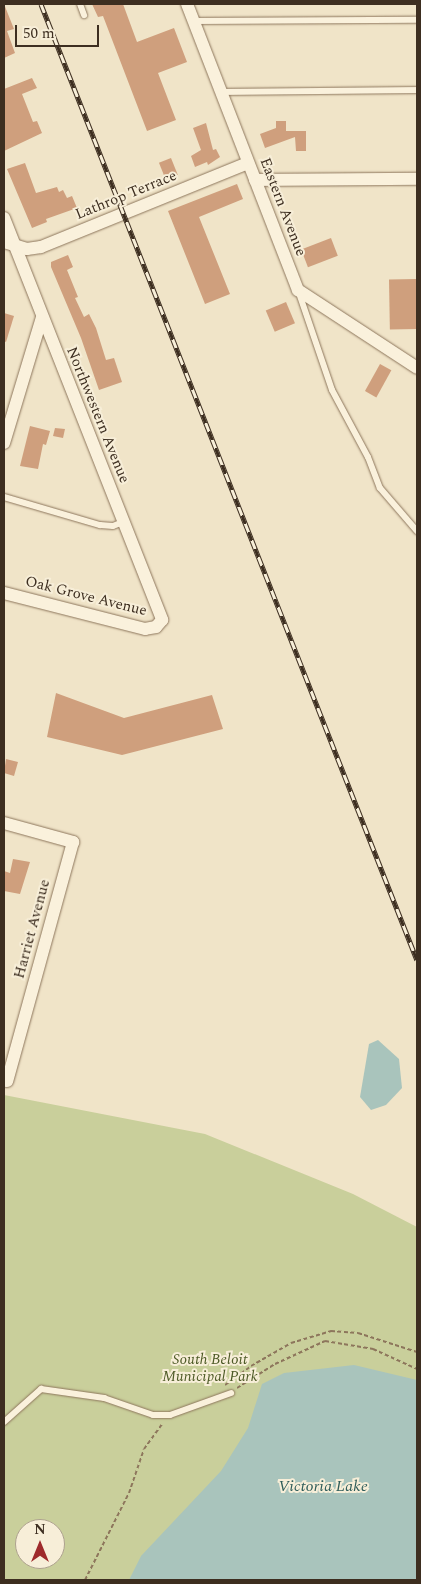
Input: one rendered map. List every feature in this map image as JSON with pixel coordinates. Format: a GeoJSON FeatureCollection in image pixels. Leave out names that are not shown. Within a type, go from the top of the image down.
{"type":"FeatureCollection","features":[{"type":"Feature","properties":{"kind":"street","name":"Eastern Avenue"},"geometry":{"type":"LineString","coordinates":[[187,4],[298,290]]}},
{"type":"Feature","properties":{"kind":"street","name":"Lathrop Terrace"},"geometry":{"type":"LineString","coordinates":[[9,244],[41,247],[248,163]]}},
{"type":"Feature","properties":{"kind":"street"},"geometry":{"type":"LineString","coordinates":[[255,180],[417,179]]}},
{"type":"Feature","properties":{"kind":"street","name":"Northwestern Avenue"},"geometry":{"type":"LineString","coordinates":[[4,218],[9,244],[42,317],[162,616],[160,624]]}},
{"type":"Feature","properties":{"kind":"street"},"geometry":{"type":"LineString","coordinates":[[298,290],[417,367]]}},
{"type":"Feature","properties":{"kind":"street"},"geometry":{"type":"LineString","coordinates":[[4,443],[42,317]]}},
{"type":"Feature","properties":{"kind":"street","name":"Oak Grove Avenue"},"geometry":{"type":"LineString","coordinates":[[4,593],[145,629],[160,624]]}},
{"type":"Feature","properties":{"kind":"street","name":"Harriet Avenue"},"geometry":{"type":"LineString","coordinates":[[4,823],[73,842],[7,1082]]}},
{"type":"Feature","properties":{"kind":"lane"},"geometry":{"type":"LineString","coordinates":[[80,4],[84,15]]}},
{"type":"Feature","properties":{"kind":"lane"},"geometry":{"type":"LineString","coordinates":[[194,21],[417,20]]}},
{"type":"Feature","properties":{"kind":"lane"},"geometry":{"type":"LineString","coordinates":[[222,92],[417,90]]}},
{"type":"Feature","properties":{"kind":"lane"},"geometry":{"type":"LineString","coordinates":[[298,290],[332,390],[368,457],[380,488],[417,531]]}},
{"type":"Feature","properties":{"kind":"lane"},"geometry":{"type":"LineString","coordinates":[[4,497],[100,525],[113,526],[123,522]]}},
{"type":"Feature","properties":{"kind":"lane"},"geometry":{"type":"LineString","coordinates":[[4,1422],[41,1389],[104,1398],[153,1415],[170,1415],[231,1393]]}},
{"type":"Feature","properties":{"kind":"path"},"geometry":{"type":"LineString","coordinates":[[223,1387],[269,1355],[319,1333],[358,1333],[417,1352]]}},
{"type":"Feature","properties":{"kind":"path"},"geometry":{"type":"LineString","coordinates":[[231,1393],[275,1364],[325,1341],[373,1349],[417,1369]]}},
{"type":"Feature","properties":{"kind":"path"},"geometry":{"type":"LineString","coordinates":[[85,1580],[129,1493],[144,1449],[170,1415]]}},
{"type":"Feature","properties":{"kind":"green space","name":"South Beloit Municipal Park"},"geometry":{"type":"Polygon","coordinates":[[[4,1095],[205,1134],[353,1194],[417,1227],[417,1580],[4,1580],[4,1095]]]}},
{"type":"Feature","properties":{"kind":"water"},"geometry":{"type":"Polygon","coordinates":[[[378,1040],[399,1059],[402,1088],[386,1105],[371,1110],[360,1097],[369,1044],[378,1040]]]}},
{"type":"Feature","properties":{"kind":"water","name":"Victoria Lake"},"geometry":{"type":"Polygon","coordinates":[[[354,1365],[417,1380],[417,1580],[129,1580],[141,1556],[221,1471],[248,1428],[262,1384],[284,1373],[354,1365]]]}},
{"type":"Feature","properties":{"kind":"building"},"geometry":{"type":"Polygon","coordinates":[[[4,4],[14,29],[7,31],[15,53],[4,58],[4,4]]]}},
{"type":"Feature","properties":{"kind":"building"},"geometry":{"type":"Polygon","coordinates":[[[92,4],[123,4],[137,42],[174,28],[187,62],[158,73],[176,120],[147,131],[103,16],[98,17],[92,4]]]}},
{"type":"Feature","properties":{"kind":"building"},"geometry":{"type":"Polygon","coordinates":[[[32,78],[37,88],[22,94],[33,122],[37,121],[42,133],[4,151],[4,89],[32,78]]]}},
{"type":"Feature","properties":{"kind":"building"},"geometry":{"type":"Polygon","coordinates":[[[276,121],[286,121],[286,131],[306,131],[306,151],[296,151],[295,137],[265,148],[260,134],[276,128],[276,121]]]}},
{"type":"Feature","properties":{"kind":"building"},"geometry":{"type":"Polygon","coordinates":[[[206,123],[213,150],[216,149],[220,157],[208,165],[207,162],[195,167],[191,156],[201,150],[193,128],[206,123]]]}},
{"type":"Feature","properties":{"kind":"building"},"geometry":{"type":"Polygon","coordinates":[[[171,158],[178,175],[166,180],[159,163],[171,158]]]}},
{"type":"Feature","properties":{"kind":"building"},"geometry":{"type":"Polygon","coordinates":[[[25,163],[36,193],[57,187],[59,192],[63,190],[67,198],[72,196],[77,208],[46,219],[47,222],[32,228],[7,169],[25,163]]]}},
{"type":"Feature","properties":{"kind":"building"},"geometry":{"type":"Polygon","coordinates":[[[237,184],[243,199],[199,217],[230,294],[205,304],[168,211],[237,184]]]}},
{"type":"Feature","properties":{"kind":"building"},"geometry":{"type":"Polygon","coordinates":[[[331,238],[338,256],[308,267],[301,249],[331,238]]]}},
{"type":"Feature","properties":{"kind":"building"},"geometry":{"type":"Polygon","coordinates":[[[68,255],[73,267],[67,270],[78,297],[75,298],[84,317],[89,314],[96,328],[106,360],[114,358],[122,382],[99,390],[81,338],[51,267],[51,262],[68,255]]]}},
{"type":"Feature","properties":{"kind":"building"},"geometry":{"type":"Polygon","coordinates":[[[389,279],[416,279],[417,329],[390,329],[389,279]]]}},
{"type":"Feature","properties":{"kind":"building"},"geometry":{"type":"Polygon","coordinates":[[[286,302],[295,323],[275,332],[266,311],[286,302]]]}},
{"type":"Feature","properties":{"kind":"building"},"geometry":{"type":"Polygon","coordinates":[[[4,313],[14,316],[6,342],[4,341],[4,313]]]}},
{"type":"Feature","properties":{"kind":"building"},"geometry":{"type":"Polygon","coordinates":[[[380,364],[391,370],[376,397],[365,391],[380,364]]]}},
{"type":"Feature","properties":{"kind":"building"},"geometry":{"type":"Polygon","coordinates":[[[30,426],[50,431],[46,445],[43,444],[38,469],[20,466],[30,426]]]}},
{"type":"Feature","properties":{"kind":"building"},"geometry":{"type":"Polygon","coordinates":[[[55,428],[65,429],[63,438],[53,436],[55,428]]]}},
{"type":"Feature","properties":{"kind":"building"},"geometry":{"type":"Polygon","coordinates":[[[56,693],[124,718],[212,695],[223,729],[122,755],[47,737],[56,693]]]}},
{"type":"Feature","properties":{"kind":"building"},"geometry":{"type":"Polygon","coordinates":[[[6,759],[18,762],[14,776],[4,773],[6,759]]]}},
{"type":"Feature","properties":{"kind":"building"},"geometry":{"type":"Polygon","coordinates":[[[13,859],[30,862],[20,894],[4,891],[4,871],[10,873],[13,859]]]}},
{"type":"Feature","properties":{"kind":"railway"},"geometry":{"type":"LineString","coordinates":[[41,4],[417,960]]}}]}
